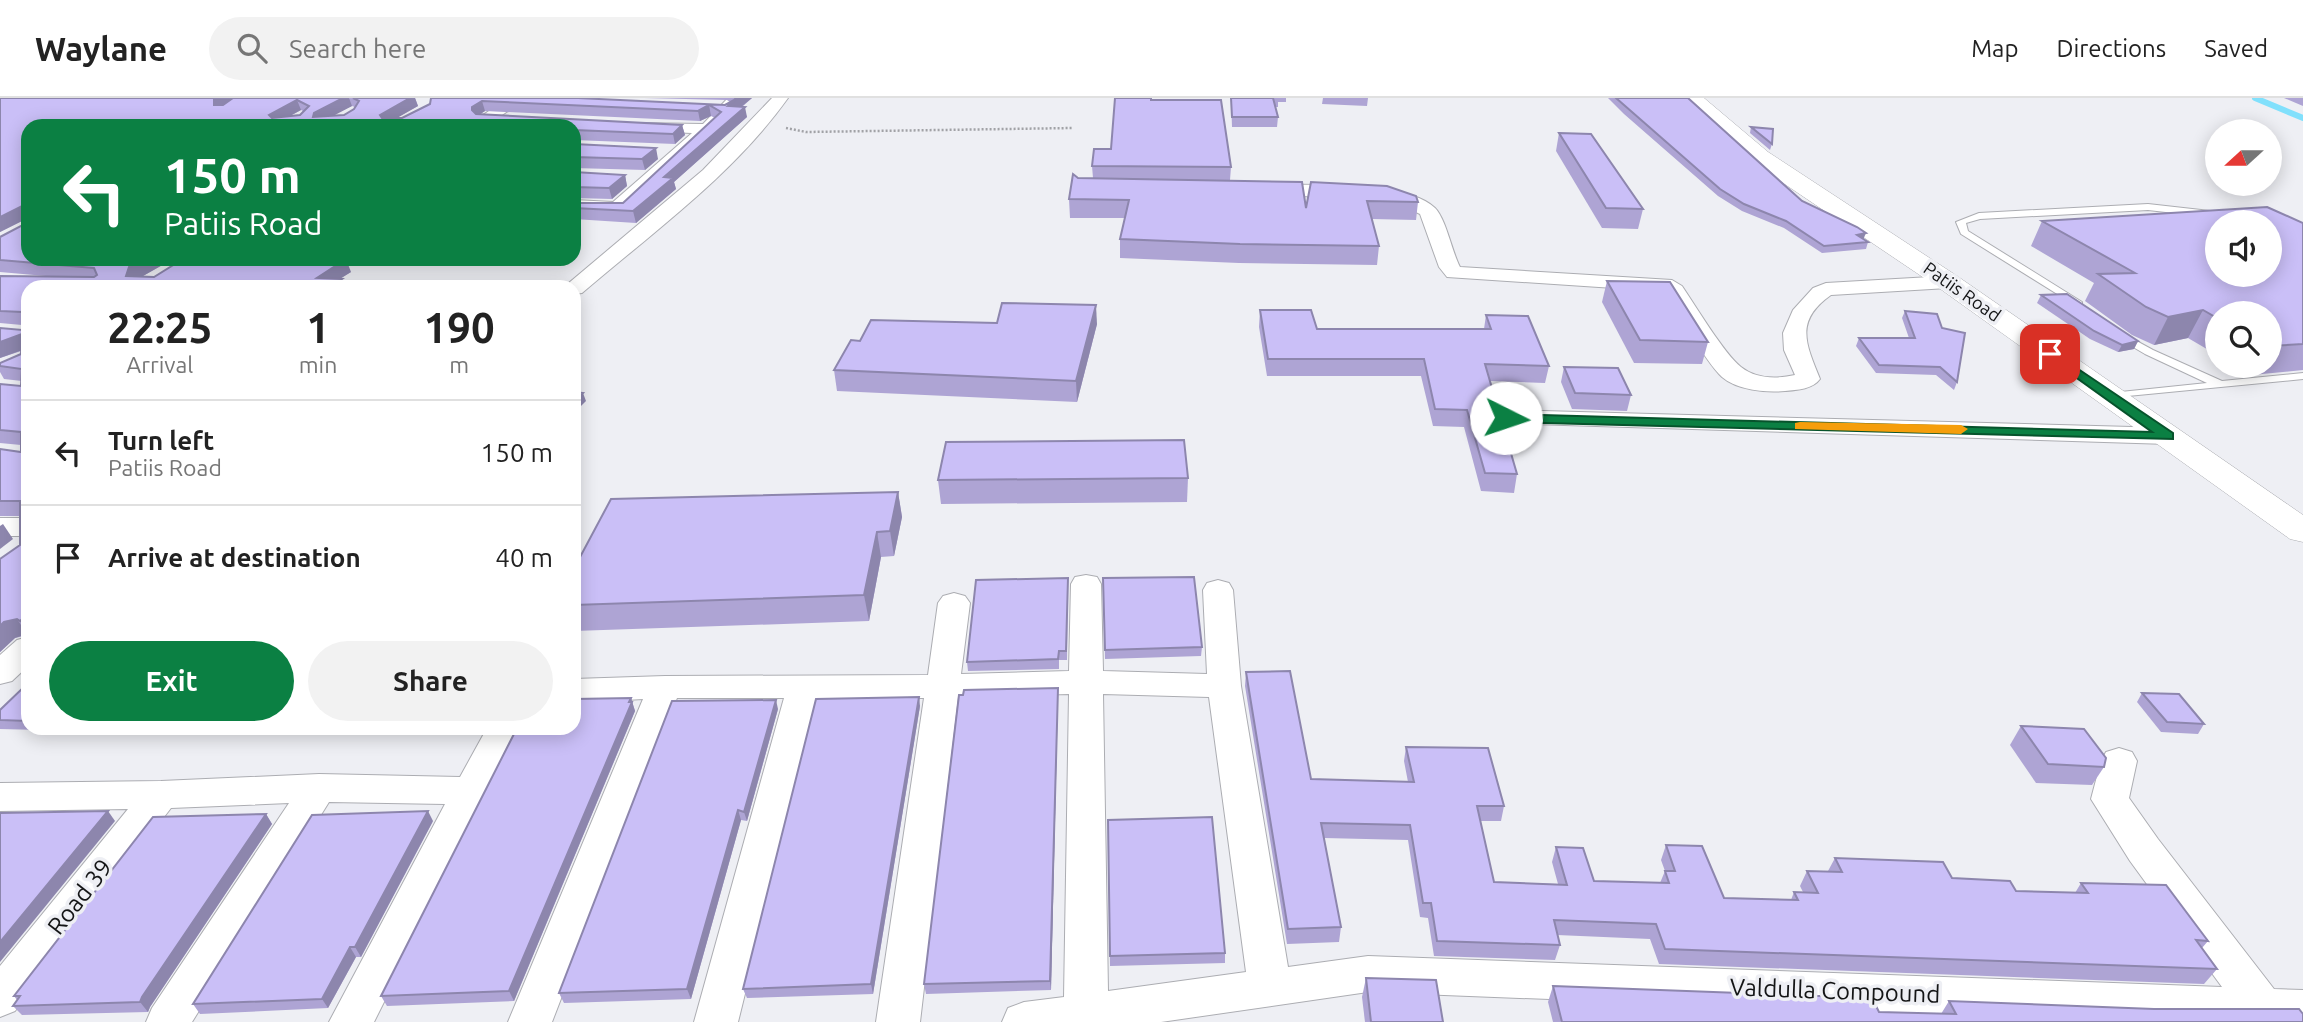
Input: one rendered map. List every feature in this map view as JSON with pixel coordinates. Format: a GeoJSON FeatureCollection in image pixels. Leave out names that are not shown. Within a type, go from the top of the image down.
{"type":"FeatureCollection","features":[{"type":"Feature","properties":{"kind":"street"},"geometry":{"type":"LineString","coordinates":[[487,119],[523,98]]}},
{"type":"Feature","properties":{"kind":"street"},"geometry":{"type":"LineString","coordinates":[[581,282],[675,205],[762,122],[780,98]]}},
{"type":"Feature","properties":{"kind":"street","name":"Patiis Road"},"geometry":{"type":"LineString","coordinates":[[1693,98],[1760,156],[1948,282],[2303,531]]}},
{"type":"Feature","properties":{"kind":"street"},"geometry":{"type":"LineString","coordinates":[[699,107],[732,103]]}},
{"type":"Feature","properties":{"kind":"street"},"geometry":{"type":"LineString","coordinates":[[581,205],[618,208],[732,103]]}},
{"type":"Feature","properties":{"kind":"street"},"geometry":{"type":"LineString","coordinates":[[624,125],[707,128]]}},
{"type":"Feature","properties":{"kind":"street"},"geometry":{"type":"LineString","coordinates":[[652,151],[678,152]]}},
{"type":"Feature","properties":{"kind":"street"},"geometry":{"type":"LineString","coordinates":[[623,178],[648,179]]}},
{"type":"Feature","properties":{"kind":"street"},"geometry":{"type":"LineString","coordinates":[[1246,191],[1366,192],[1418,205],[1428,211],[1449,267],[1454,272],[1664,285],[1674,291],[1730,371],[1740,379],[1756,384],[1796,383],[1808,379],[1794,340],[1796,330],[1815,295],[1826,289],[1948,282]]}},
{"type":"Feature","properties":{"kind":"street"},"geometry":{"type":"LineString","coordinates":[[1506,418],[2168,436]]}},
{"type":"Feature","properties":{"kind":"street"},"geometry":{"type":"LineString","coordinates":[[0,527],[21,539]]}},
{"type":"Feature","properties":{"kind":"street"},"geometry":{"type":"LineString","coordinates":[[1086,584],[1086,1012]]}},
{"type":"Feature","properties":{"kind":"street"},"geometry":{"type":"LineString","coordinates":[[1218,590],[1224,686],[1270,988]]}},
{"type":"Feature","properties":{"kind":"street"},"geometry":{"type":"LineString","coordinates":[[898,1022],[954,603]]}},
{"type":"Feature","properties":{"kind":"street"},"geometry":{"type":"LineString","coordinates":[[0,673],[21,654]]}},
{"type":"Feature","properties":{"kind":"street"},"geometry":{"type":"LineString","coordinates":[[581,691],[665,687],[943,686],[1086,682],[1224,686]]}},
{"type":"Feature","properties":{"kind":"street"},"geometry":{"type":"LineString","coordinates":[[716,1022],[804,685]]}},
{"type":"Feature","properties":{"kind":"street"},"geometry":{"type":"LineString","coordinates":[[530,1022],[665,687]]}},
{"type":"Feature","properties":{"kind":"street"},"geometry":{"type":"LineString","coordinates":[[351,1022],[500,735]]}},
{"type":"Feature","properties":{"kind":"street"},"geometry":{"type":"LineString","coordinates":[[2119,761],[2110,799],[2151,860],[2282,1008]]}},
{"type":"Feature","properties":{"kind":"street"},"geometry":{"type":"LineString","coordinates":[[2,799],[319,788],[471,791]]}},
{"type":"Feature","properties":{"kind":"street"},"geometry":{"type":"LineString","coordinates":[[168,1022],[319,788]]}},
{"type":"Feature","properties":{"kind":"street","name":"Road 39"},"geometry":{"type":"LineString","coordinates":[[0,998],[161,795]]}},
{"type":"Feature","properties":{"kind":"street","name":"Valdulla Compound"},"geometry":{"type":"LineString","coordinates":[[1024,1022],[1367,974],[2282,1008]]}},
{"type":"Feature","properties":{"kind":"lane"},"geometry":{"type":"LineString","coordinates":[[2086,310],[1964,232],[1961,222],[1979,216],[2148,207],[2205,215]]}},
{"type":"Feature","properties":{"kind":"lane"},"geometry":{"type":"LineString","coordinates":[[2106,325],[2148,352],[2219,384]]}},
{"type":"Feature","properties":{"kind":"lane"},"geometry":{"type":"LineString","coordinates":[[2111,396],[2303,376]]}},
{"type":"Feature","properties":{"kind":"path"},"geometry":{"type":"LineString","coordinates":[[762,122],[806,132],[1073,128]]}},
{"type":"Feature","properties":{"kind":"building"},"geometry":{"type":"Polygon","coordinates":[[[0,98],[214,98],[214,105],[223,105],[233,98],[343,98],[314,113],[313,117],[344,115],[354,109],[359,101],[353,98],[410,98],[380,115],[382,118],[402,118],[430,104],[431,98],[578,98],[725,105],[738,98],[728,106],[745,107],[664,177],[673,178],[633,211],[581,208],[581,203],[623,203],[721,112],[709,105],[698,111],[482,101],[472,107],[476,114],[570,119],[21,119],[21,206],[0,217],[0,98]],[[297,100],[269,115],[272,118],[300,115],[309,106],[297,100]]]}},
{"type":"Feature","properties":{"kind":"building"},"geometry":{"type":"Polygon","coordinates":[[[1115,98],[1221,100],[1231,167],[1092,166],[1094,149],[1111,149],[1115,98]]]}},
{"type":"Feature","properties":{"kind":"building"},"geometry":{"type":"Polygon","coordinates":[[[1231,98],[1273,98],[1278,117],[1232,117],[1231,98]]]}},
{"type":"Feature","properties":{"kind":"building"},"geometry":{"type":"Polygon","coordinates":[[[1616,98],[1688,98],[1802,201],[1857,227],[1866,233],[1857,235],[1868,242],[1824,246],[1786,221],[1744,204],[1720,189],[1616,98]]]}},
{"type":"Feature","properties":{"kind":"building"},"geometry":{"type":"Polygon","coordinates":[[[581,120],[682,125],[673,134],[581,130],[581,120]]]}},
{"type":"Feature","properties":{"kind":"building"},"geometry":{"type":"Polygon","coordinates":[[[1751,127],[1773,129],[1772,144],[1751,127]]]}},
{"type":"Feature","properties":{"kind":"building"},"geometry":{"type":"Polygon","coordinates":[[[1559,133],[1591,134],[1643,209],[1606,208],[1559,133]]]}},
{"type":"Feature","properties":{"kind":"building"},"geometry":{"type":"Polygon","coordinates":[[[581,144],[656,148],[642,159],[581,157],[581,144]]]}},
{"type":"Feature","properties":{"kind":"building"},"geometry":{"type":"Polygon","coordinates":[[[581,172],[625,175],[609,188],[581,187],[581,172]]]}},
{"type":"Feature","properties":{"kind":"building"},"geometry":{"type":"Polygon","coordinates":[[[1073,174],[1078,178],[1302,182],[1306,208],[1311,182],[1387,186],[1416,196],[1418,202],[1367,201],[1379,246],[1120,239],[1129,200],[1069,199],[1073,174]]]}},
{"type":"Feature","properties":{"kind":"building"},"geometry":{"type":"Polygon","coordinates":[[[2267,207],[2274,210],[2219,210],[2267,207]]]}},
{"type":"Feature","properties":{"kind":"building"},"geometry":{"type":"Polygon","coordinates":[[[2205,211],[2205,287],[2282,287],[2282,214],[2303,223],[2303,344],[2282,345],[2282,301],[2205,301],[2205,311],[2168,317],[2146,307],[2098,274],[2135,273],[2042,221],[2205,211]]]}},
{"type":"Feature","properties":{"kind":"building"},"geometry":{"type":"Polygon","coordinates":[[[21,226],[21,262],[0,260],[0,237],[21,226]]]}},
{"type":"Feature","properties":{"kind":"building"},"geometry":{"type":"Polygon","coordinates":[[[70,266],[131,266],[126,276],[154,277],[172,266],[335,266],[317,278],[342,279],[21,280],[21,312],[0,311],[0,276],[94,277],[97,275],[94,268],[70,266]]]}},
{"type":"Feature","properties":{"kind":"building"},"geometry":{"type":"Polygon","coordinates":[[[1607,281],[1670,282],[1708,342],[1640,340],[1607,281]]]}},
{"type":"Feature","properties":{"kind":"building"},"geometry":{"type":"Polygon","coordinates":[[[2067,294],[2138,341],[2122,345],[2094,331],[2041,295],[2067,294]]]}},
{"type":"Feature","properties":{"kind":"building"},"geometry":{"type":"Polygon","coordinates":[[[1002,303],[1096,305],[1076,381],[834,370],[851,340],[860,341],[871,320],[997,323],[1002,303]]]}},
{"type":"Feature","properties":{"kind":"building"},"geometry":{"type":"Polygon","coordinates":[[[1260,310],[1311,310],[1317,329],[1491,329],[1486,315],[1528,316],[1549,366],[1485,364],[1517,474],[1485,473],[1467,410],[1435,409],[1424,359],[1268,359],[1260,310]]]}},
{"type":"Feature","properties":{"kind":"building"},"geometry":{"type":"Polygon","coordinates":[[[1905,311],[1937,314],[1942,328],[1965,333],[1957,382],[1940,367],[1879,365],[1859,338],[1915,338],[1905,311]]]}},
{"type":"Feature","properties":{"kind":"building"},"geometry":{"type":"Polygon","coordinates":[[[0,328],[21,330],[21,334],[0,342],[0,328]]]}},
{"type":"Feature","properties":{"kind":"building"},"geometry":{"type":"Polygon","coordinates":[[[21,354],[21,369],[0,366],[0,363],[21,354]]]}},
{"type":"Feature","properties":{"kind":"building"},"geometry":{"type":"Polygon","coordinates":[[[1564,367],[1618,368],[1631,395],[1575,393],[1564,367]]]}},
{"type":"Feature","properties":{"kind":"building"},"geometry":{"type":"Polygon","coordinates":[[[0,384],[21,386],[21,432],[0,430],[0,384]]]}},
{"type":"Feature","properties":{"kind":"building"},"geometry":{"type":"Polygon","coordinates":[[[1184,440],[1188,478],[938,480],[946,442],[1184,440]]]}},
{"type":"Feature","properties":{"kind":"building"},"geometry":{"type":"Polygon","coordinates":[[[0,449],[21,452],[21,620],[4,622],[0,626],[0,559],[20,545],[20,501],[0,501],[0,449]]]}},
{"type":"Feature","properties":{"kind":"building"},"geometry":{"type":"Polygon","coordinates":[[[898,492],[890,531],[877,532],[864,595],[581,605],[581,555],[611,499],[898,492]]]}},
{"type":"Feature","properties":{"kind":"building"},"geometry":{"type":"Polygon","coordinates":[[[1194,577],[1202,647],[1105,650],[1103,578],[1194,577]]]}},
{"type":"Feature","properties":{"kind":"building"},"geometry":{"type":"Polygon","coordinates":[[[1068,578],[1066,651],[1059,651],[1058,659],[967,662],[976,580],[1068,578]]]}},
{"type":"Feature","properties":{"kind":"building"},"geometry":{"type":"Polygon","coordinates":[[[1290,671],[1311,779],[1414,782],[1406,747],[1488,748],[1504,806],[1477,806],[1494,882],[1567,885],[1556,847],[1583,848],[1594,881],[1669,883],[1665,871],[1675,871],[1666,845],[1702,846],[1724,898],[1798,900],[1794,892],[1818,893],[1807,871],[1842,872],[1835,858],[1943,862],[1952,878],[2010,881],[2016,891],[2088,893],[2081,883],[2166,885],[2208,941],[2196,940],[2217,969],[1665,949],[1656,924],[1554,920],[1560,945],[1437,941],[1431,903],[1423,903],[1410,825],[1321,823],[1341,927],[1288,929],[1246,672],[1290,671]]]}},
{"type":"Feature","properties":{"kind":"building"},"geometry":{"type":"Polygon","coordinates":[[[1058,688],[1050,981],[924,984],[959,695],[963,695],[964,690],[1058,688]]]}},
{"type":"Feature","properties":{"kind":"building"},"geometry":{"type":"Polygon","coordinates":[[[21,690],[21,721],[0,720],[0,710],[21,690]]]}},
{"type":"Feature","properties":{"kind":"building"},"geometry":{"type":"Polygon","coordinates":[[[2142,693],[2179,694],[2204,724],[2167,722],[2142,693]]]}},
{"type":"Feature","properties":{"kind":"building"},"geometry":{"type":"Polygon","coordinates":[[[919,697],[871,984],[743,989],[816,699],[919,697]]]}},
{"type":"Feature","properties":{"kind":"building"},"geometry":{"type":"Polygon","coordinates":[[[631,698],[629,702],[632,702],[509,991],[381,996],[513,735],[581,735],[581,699],[631,698]]]}},
{"type":"Feature","properties":{"kind":"building"},"geometry":{"type":"Polygon","coordinates":[[[776,700],[744,812],[738,810],[687,989],[559,993],[672,701],[776,700]]]}},
{"type":"Feature","properties":{"kind":"building"},"geometry":{"type":"Polygon","coordinates":[[[2021,726],[2084,729],[2106,758],[2104,767],[2048,764],[2021,726]]]}},
{"type":"Feature","properties":{"kind":"building"},"geometry":{"type":"Polygon","coordinates":[[[108,811],[0,942],[0,813],[108,811]]]}},
{"type":"Feature","properties":{"kind":"building"},"geometry":{"type":"Polygon","coordinates":[[[428,811],[355,947],[350,947],[322,999],[193,1004],[312,815],[428,811]]]}},
{"type":"Feature","properties":{"kind":"building"},"geometry":{"type":"Polygon","coordinates":[[[266,814],[140,1002],[13,1006],[20,996],[14,996],[153,817],[266,814]]]}},
{"type":"Feature","properties":{"kind":"building"},"geometry":{"type":"Polygon","coordinates":[[[1212,817],[1225,953],[1110,956],[1108,820],[1212,817]]]}},
{"type":"Feature","properties":{"kind":"building"},"geometry":{"type":"Polygon","coordinates":[[[1366,978],[1436,980],[1443,1022],[1371,1022],[1366,978]]]}},
{"type":"Feature","properties":{"kind":"building"},"geometry":{"type":"Polygon","coordinates":[[[1553,986],[1872,998],[1879,1012],[1956,1014],[1949,1001],[2154,1009],[2299,1009],[2303,1014],[2303,1022],[1562,1022],[1553,986]]]}},
{"type":"Feature","properties":{"kind":"waterway"},"geometry":{"type":"LineString","coordinates":[[2255,98],[2303,118]]}},
{"type":"Feature","properties":{"kind":"slow traffic"},"geometry":{"type":"LineString","coordinates":[[1800,426],[1961,429]]}},
{"type":"Feature","properties":{"kind":"route"},"geometry":{"type":"LineString","coordinates":[[1506,418],[2168,436],[2050,354]]}}]}
